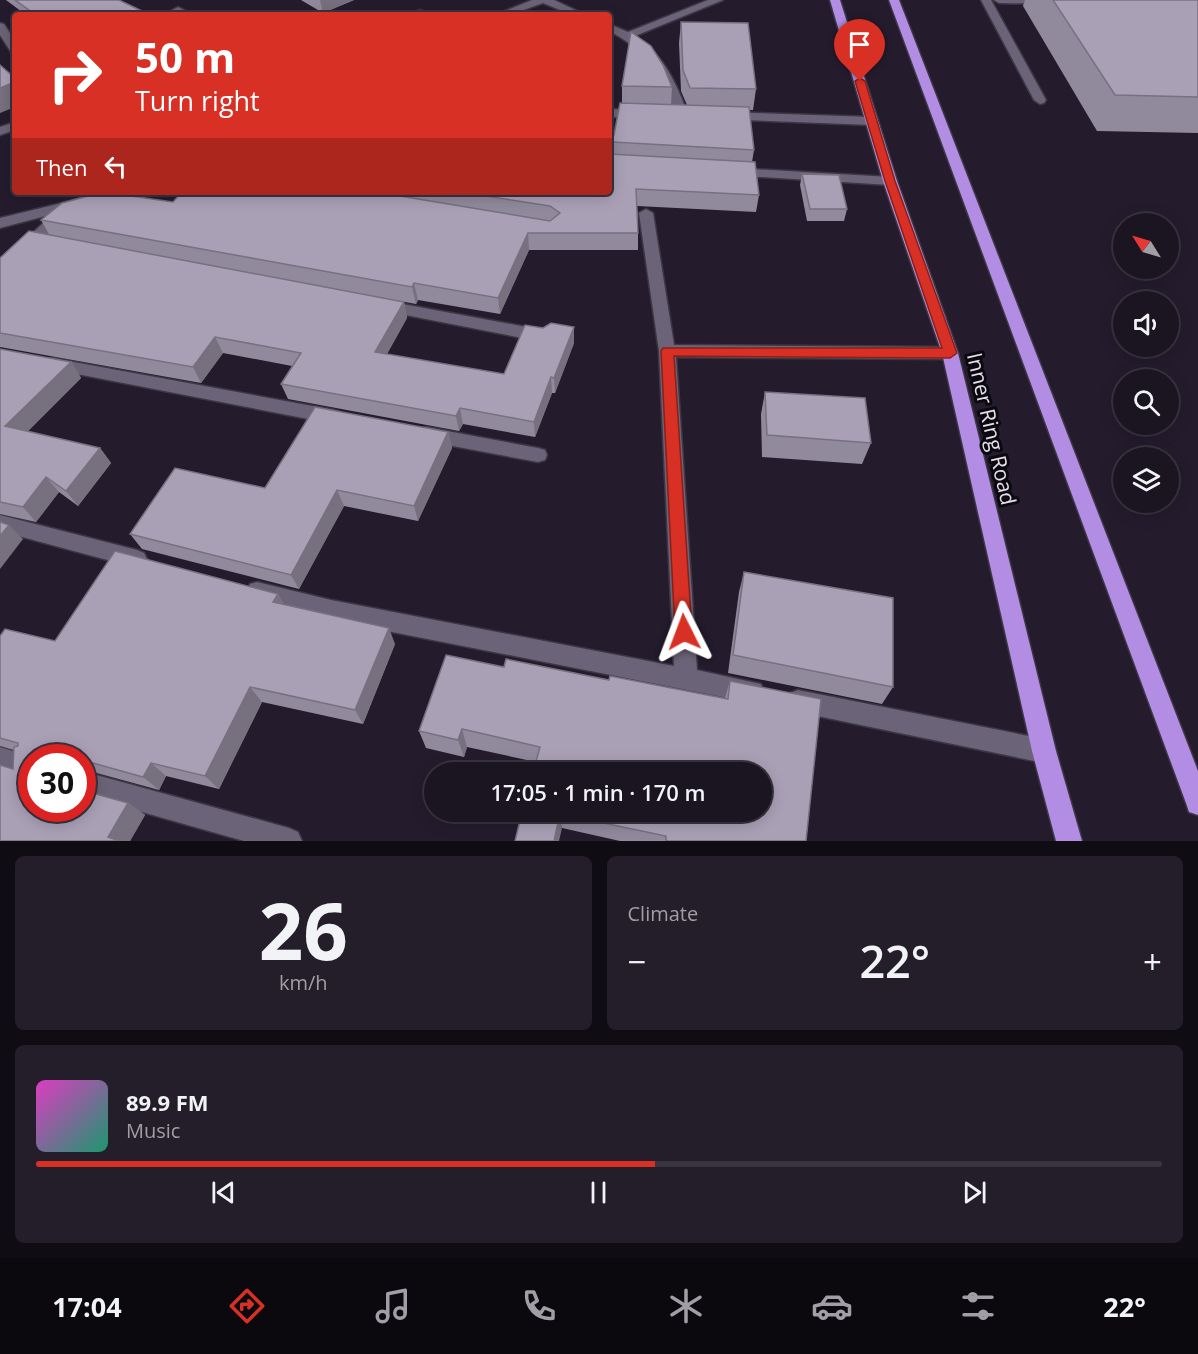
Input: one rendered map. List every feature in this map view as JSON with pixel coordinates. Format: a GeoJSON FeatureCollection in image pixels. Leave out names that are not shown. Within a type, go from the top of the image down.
{"type":"FeatureCollection","features":[{"type":"Feature","properties":{"kind":"highway","name":"Inner Ring Road"},"geometry":{"type":"LineString","coordinates":[[835,0],[890,181],[950,353],[1044,751],[1069,841]]}},
{"type":"Feature","properties":{"kind":"highway"},"geometry":{"type":"LineString","coordinates":[[894,0],[1198,803]]}},
{"type":"Feature","properties":{"kind":"street"},"geometry":{"type":"LineString","coordinates":[[509,12],[544,0],[574,12]]}},
{"type":"Feature","properties":{"kind":"street"},"geometry":{"type":"LineString","coordinates":[[629,35],[718,0]]}},
{"type":"Feature","properties":{"kind":"street"},"geometry":{"type":"LineString","coordinates":[[986,0],[1040,100]]}},
{"type":"Feature","properties":{"kind":"street"},"geometry":{"type":"LineString","coordinates":[[999,0],[1055,1]]}},
{"type":"Feature","properties":{"kind":"street"},"geometry":{"type":"LineString","coordinates":[[0,26],[12,45]]}},
{"type":"Feature","properties":{"kind":"street"},"geometry":{"type":"LineString","coordinates":[[612,28],[629,35],[656,59],[672,83],[683,115]]}},
{"type":"Feature","properties":{"kind":"street"},"geometry":{"type":"LineString","coordinates":[[612,113],[872,121]]}},
{"type":"Feature","properties":{"kind":"street"},"geometry":{"type":"LineString","coordinates":[[717,171],[890,181]]}},
{"type":"Feature","properties":{"kind":"street"},"geometry":{"type":"LineString","coordinates":[[0,223],[110,195]]}},
{"type":"Feature","properties":{"kind":"street"},"geometry":{"type":"LineString","coordinates":[[0,272],[73,203]]}},
{"type":"Feature","properties":{"kind":"street"},"geometry":{"type":"LineString","coordinates":[[646,213],[667,351],[686,678]]}},
{"type":"Feature","properties":{"kind":"street"},"geometry":{"type":"LineString","coordinates":[[34,240],[57,245]]}},
{"type":"Feature","properties":{"kind":"street"},"geometry":{"type":"LineString","coordinates":[[366,302],[543,336]]}},
{"type":"Feature","properties":{"kind":"street"},"geometry":{"type":"LineString","coordinates":[[667,351],[950,353]]}},
{"type":"Feature","properties":{"kind":"street"},"geometry":{"type":"LineString","coordinates":[[35,361],[351,420]]}},
{"type":"Feature","properties":{"kind":"street"},"geometry":{"type":"LineString","coordinates":[[409,431],[537,455]]}},
{"type":"Feature","properties":{"kind":"street"},"geometry":{"type":"LineString","coordinates":[[0,523],[160,565]]}},
{"type":"Feature","properties":{"kind":"street"},"geometry":{"type":"LineString","coordinates":[[240,586],[331,610],[686,678],[1044,751]]}},
{"type":"Feature","properties":{"kind":"street"},"geometry":{"type":"LineString","coordinates":[[0,759],[18,764]]}},
{"type":"Feature","properties":{"kind":"street"},"geometry":{"type":"LineString","coordinates":[[96,787],[289,841]]}},
{"type":"Feature","properties":{"kind":"building"},"geometry":{"type":"Polygon","coordinates":[[[15,0],[119,0],[142,11],[140,12],[32,12],[15,0]]]}},
{"type":"Feature","properties":{"kind":"building"},"geometry":{"type":"Polygon","coordinates":[[[1053,0],[1198,0],[1198,97],[1115,95],[1053,0]]]}},
{"type":"Feature","properties":{"kind":"building"},"geometry":{"type":"Polygon","coordinates":[[[681,22],[748,23],[756,89],[690,88],[683,70],[681,22]]]}},
{"type":"Feature","properties":{"kind":"building"},"geometry":{"type":"Polygon","coordinates":[[[631,32],[651,46],[663,65],[672,87],[622,86],[631,32]]]}},
{"type":"Feature","properties":{"kind":"building"},"geometry":{"type":"Polygon","coordinates":[[[0,65],[12,75],[12,83],[0,88],[0,65]]]}},
{"type":"Feature","properties":{"kind":"building"},"geometry":{"type":"Polygon","coordinates":[[[620,103],[749,107],[754,150],[612,142],[612,135],[614,135],[620,103]]]}},
{"type":"Feature","properties":{"kind":"building"},"geometry":{"type":"Polygon","coordinates":[[[612,154],[755,162],[759,195],[636,189],[638,233],[528,233],[498,298],[414,283],[412,287],[41,220],[62,203],[92,195],[124,195],[173,202],[179,195],[394,195],[550,221],[560,213],[550,206],[479,195],[612,195],[612,154]]]}},
{"type":"Feature","properties":{"kind":"building"},"geometry":{"type":"Polygon","coordinates":[[[802,174],[839,175],[847,209],[810,209],[802,174]]]}},
{"type":"Feature","properties":{"kind":"building"},"geometry":{"type":"Polygon","coordinates":[[[29,231],[404,302],[375,352],[504,374],[525,325],[543,328],[551,323],[574,327],[534,422],[460,408],[456,416],[281,384],[301,353],[215,337],[193,367],[0,333],[0,258],[29,231]]]}},
{"type":"Feature","properties":{"kind":"building"},"geometry":{"type":"Polygon","coordinates":[[[0,349],[71,362],[5,426],[100,448],[66,491],[46,477],[23,507],[0,502],[0,349]]]}},
{"type":"Feature","properties":{"kind":"building"},"geometry":{"type":"Polygon","coordinates":[[[765,392],[865,398],[871,443],[767,435],[765,392]]]}},
{"type":"Feature","properties":{"kind":"building"},"geometry":{"type":"Polygon","coordinates":[[[315,407],[448,432],[414,506],[337,490],[291,575],[130,534],[175,468],[265,488],[315,407]]]}},
{"type":"Feature","properties":{"kind":"building"},"geometry":{"type":"Polygon","coordinates":[[[0,522],[9,525],[0,536],[0,522]]]}},
{"type":"Feature","properties":{"kind":"building"},"geometry":{"type":"Polygon","coordinates":[[[115,551],[278,594],[273,602],[389,628],[355,710],[250,687],[205,776],[151,763],[143,777],[96,764],[96,744],[18,744],[0,738],[0,636],[5,629],[55,641],[115,551]]]}},
{"type":"Feature","properties":{"kind":"building"},"geometry":{"type":"Polygon","coordinates":[[[744,572],[893,598],[893,687],[733,655],[744,572]]]}},
{"type":"Feature","properties":{"kind":"building"},"geometry":{"type":"Polygon","coordinates":[[[446,655],[504,667],[506,659],[609,680],[610,676],[728,699],[730,681],[821,699],[806,841],[668,841],[666,836],[599,822],[772,822],[772,762],[536,762],[540,747],[462,729],[458,740],[419,731],[446,655]]]}},
{"type":"Feature","properties":{"kind":"building"},"geometry":{"type":"Polygon","coordinates":[[[18,746],[18,822],[96,822],[96,794],[128,803],[108,837],[120,841],[0,841],[0,765],[13,769],[14,747],[18,746]]]}},
{"type":"Feature","properties":{"kind":"building"},"geometry":{"type":"Polygon","coordinates":[[[520,822],[558,822],[554,841],[515,841],[520,822]]]}},
{"type":"Feature","properties":{"kind":"route"},"geometry":{"type":"LineString","coordinates":[[684,632],[667,351],[950,353],[890,181],[860,81]]}}]}
